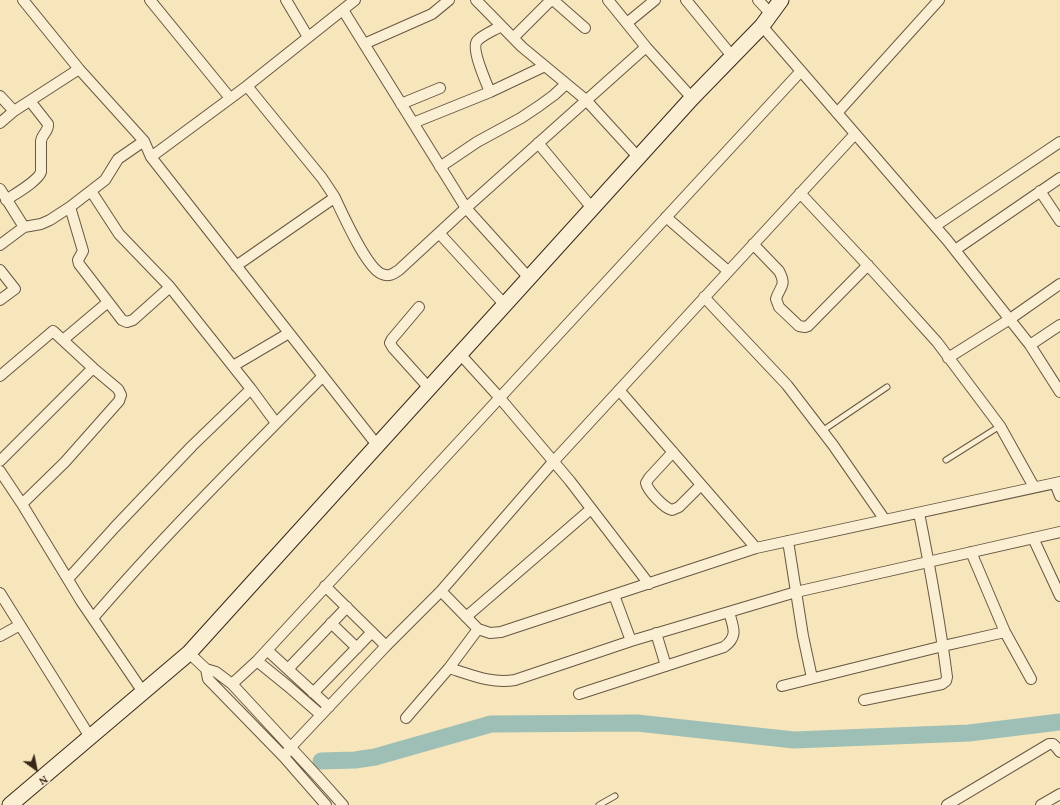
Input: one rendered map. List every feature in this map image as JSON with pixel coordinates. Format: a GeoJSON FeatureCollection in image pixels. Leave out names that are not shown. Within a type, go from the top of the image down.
{"type":"FeatureCollection","features":[{"type":"Feature","properties":{"kind":"main road"},"geometry":{"type":"LineString","coordinates":[[14,804],[189,653],[638,157],[766,20],[781,0]]}},
{"type":"Feature","properties":{"kind":"street"},"geometry":{"type":"LineString","coordinates":[[23,0],[79,69],[144,142],[150,158],[377,444]]}},
{"type":"Feature","properties":{"kind":"street"},"geometry":{"type":"LineString","coordinates":[[150,0],[230,98]]}},
{"type":"Feature","properties":{"kind":"street"},"geometry":{"type":"LineString","coordinates":[[286,0],[308,37]]}},
{"type":"Feature","properties":{"kind":"street"},"geometry":{"type":"LineString","coordinates":[[150,158],[246,86],[355,0]]}},
{"type":"Feature","properties":{"kind":"street"},"geometry":{"type":"LineString","coordinates":[[364,44],[432,14],[449,0]]}},
{"type":"Feature","properties":{"kind":"street"},"geometry":{"type":"LineString","coordinates":[[476,0],[522,47],[586,100],[638,157]]}},
{"type":"Feature","properties":{"kind":"street"},"geometry":{"type":"LineString","coordinates":[[513,38],[552,0],[585,28]]}},
{"type":"Feature","properties":{"kind":"street"},"geometry":{"type":"LineString","coordinates":[[608,0],[646,47],[692,98]]}},
{"type":"Feature","properties":{"kind":"street"},"geometry":{"type":"LineString","coordinates":[[627,23],[655,0]]}},
{"type":"Feature","properties":{"kind":"street"},"geometry":{"type":"LineString","coordinates":[[686,0],[732,56]]}},
{"type":"Feature","properties":{"kind":"street"},"geometry":{"type":"LineString","coordinates":[[758,0],[766,20],[801,70],[955,250],[1030,345],[1058,387]]}},
{"type":"Feature","properties":{"kind":"street"},"geometry":{"type":"LineString","coordinates":[[837,113],[939,0]]}},
{"type":"Feature","properties":{"kind":"street"},"geometry":{"type":"LineString","coordinates":[[343,10],[466,208],[529,278]]}},
{"type":"Feature","properties":{"kind":"street"},"geometry":{"type":"LineString","coordinates":[[490,92],[475,47],[480,38],[501,26]]}},
{"type":"Feature","properties":{"kind":"street"},"geometry":{"type":"LineString","coordinates":[[246,86],[322,178],[334,198],[347,225],[372,266],[378,273],[389,276],[399,270],[646,47]]}},
{"type":"Feature","properties":{"kind":"street"},"geometry":{"type":"LineString","coordinates":[[413,123],[490,92],[545,66]]}},
{"type":"Feature","properties":{"kind":"street"},"geometry":{"type":"LineString","coordinates":[[0,123],[30,101],[79,69]]}},
{"type":"Feature","properties":{"kind":"street"},"geometry":{"type":"LineString","coordinates":[[232,684],[257,661],[801,70]]}},
{"type":"Feature","properties":{"kind":"street"},"geometry":{"type":"LineString","coordinates":[[440,167],[477,142],[521,118],[554,95],[566,84]]}},
{"type":"Feature","properties":{"kind":"street"},"geometry":{"type":"LineString","coordinates":[[401,104],[440,88]]}},
{"type":"Feature","properties":{"kind":"street"},"geometry":{"type":"LineString","coordinates":[[0,96],[14,112]]}},
{"type":"Feature","properties":{"kind":"street"},"geometry":{"type":"LineString","coordinates":[[6,200],[40,176],[41,172],[41,141],[49,127],[30,101]]}},
{"type":"Feature","properties":{"kind":"street"},"geometry":{"type":"LineString","coordinates":[[284,757],[290,748],[386,646],[441,591],[553,462],[855,134]]}},
{"type":"Feature","properties":{"kind":"street"},"geometry":{"type":"LineString","coordinates":[[0,245],[24,227],[41,224],[70,207],[105,180],[118,160],[144,142]]}},
{"type":"Feature","properties":{"kind":"street"},"geometry":{"type":"LineString","coordinates":[[935,226],[1060,142]]}},
{"type":"Feature","properties":{"kind":"street"},"geometry":{"type":"LineString","coordinates":[[538,144],[592,208]]}},
{"type":"Feature","properties":{"kind":"street"},"geometry":{"type":"LineString","coordinates":[[955,250],[1060,178]]}},
{"type":"Feature","properties":{"kind":"street"},"geometry":{"type":"LineString","coordinates":[[0,189],[24,227]]}},
{"type":"Feature","properties":{"kind":"street"},"geometry":{"type":"LineString","coordinates":[[91,191],[119,234],[170,287],[251,389],[276,424]]}},
{"type":"Feature","properties":{"kind":"street"},"geometry":{"type":"LineString","coordinates":[[1040,191],[1060,221]]}},
{"type":"Feature","properties":{"kind":"street"},"geometry":{"type":"LineString","coordinates":[[800,193],[937,342],[1000,426],[1034,487]]}},
{"type":"Feature","properties":{"kind":"street"},"geometry":{"type":"LineString","coordinates":[[236,266],[334,198]]}},
{"type":"Feature","properties":{"kind":"street"},"geometry":{"type":"LineString","coordinates":[[70,207],[83,251],[78,260],[79,264],[122,320],[128,322],[133,320],[170,287]]}},
{"type":"Feature","properties":{"kind":"street"},"geometry":{"type":"LineString","coordinates":[[666,217],[728,271]]}},
{"type":"Feature","properties":{"kind":"street"},"geometry":{"type":"LineString","coordinates":[[439,233],[505,305]]}},
{"type":"Feature","properties":{"kind":"street"},"geometry":{"type":"LineString","coordinates":[[753,244],[779,271],[783,281],[781,290],[776,299],[779,307],[799,326],[802,327],[808,326],[868,266]]}},
{"type":"Feature","properties":{"kind":"street"},"geometry":{"type":"LineString","coordinates":[[0,270],[15,289],[0,300]]}},
{"type":"Feature","properties":{"kind":"street"},"geometry":{"type":"LineString","coordinates":[[948,358],[1010,319],[1060,284]]}},
{"type":"Feature","properties":{"kind":"street"},"geometry":{"type":"LineString","coordinates":[[704,297],[787,386],[822,431],[885,520]]}},
{"type":"Feature","properties":{"kind":"street"},"geometry":{"type":"LineString","coordinates":[[63,340],[108,302]]}},
{"type":"Feature","properties":{"kind":"street"},"geometry":{"type":"LineString","coordinates":[[419,307],[390,343],[429,388]]}},
{"type":"Feature","properties":{"kind":"street"},"geometry":{"type":"LineString","coordinates":[[1030,345],[1060,325]]}},
{"type":"Feature","properties":{"kind":"street"},"geometry":{"type":"LineString","coordinates":[[0,376],[53,331],[118,389],[121,395],[119,401],[65,462],[22,504]]}},
{"type":"Feature","properties":{"kind":"street"},"geometry":{"type":"LineString","coordinates":[[232,366],[289,332]]}},
{"type":"Feature","properties":{"kind":"street"},"geometry":{"type":"LineString","coordinates":[[460,354],[499,397],[553,462],[649,584]]}},
{"type":"Feature","properties":{"kind":"street"},"geometry":{"type":"LineString","coordinates":[[0,461],[93,368]]}},
{"type":"Feature","properties":{"kind":"street"},"geometry":{"type":"LineString","coordinates":[[93,618],[193,509],[323,376]]}},
{"type":"Feature","properties":{"kind":"street"},"geometry":{"type":"LineString","coordinates":[[68,579],[192,446],[251,389]]}},
{"type":"Feature","properties":{"kind":"street"},"geometry":{"type":"LineString","coordinates":[[619,390],[756,548]]}},
{"type":"Feature","properties":{"kind":"street"},"geometry":{"type":"LineString","coordinates":[[673,452],[648,478],[646,483],[648,488],[665,507],[672,510],[679,507],[701,485]]}},
{"type":"Feature","properties":{"kind":"street"},"geometry":{"type":"LineString","coordinates":[[0,471],[93,618],[143,692]]}},
{"type":"Feature","properties":{"kind":"street"},"geometry":{"type":"LineString","coordinates":[[441,591],[478,629],[490,633],[501,632],[756,548],[1057,483],[1060,496]]}},
{"type":"Feature","properties":{"kind":"street"},"geometry":{"type":"LineString","coordinates":[[466,617],[591,509]]}},
{"type":"Feature","properties":{"kind":"street"},"geometry":{"type":"LineString","coordinates":[[864,700],[942,684],[946,681],[947,677],[943,646],[919,513]]}},
{"type":"Feature","properties":{"kind":"street"},"geometry":{"type":"LineString","coordinates":[[450,668],[487,680],[515,680],[631,640],[796,592],[1060,532]]}},
{"type":"Feature","properties":{"kind":"street"},"geometry":{"type":"LineString","coordinates":[[1033,538],[1060,596]]}},
{"type":"Feature","properties":{"kind":"street"},"geometry":{"type":"LineString","coordinates":[[788,541],[803,636],[812,678]]}},
{"type":"Feature","properties":{"kind":"street"},"geometry":{"type":"LineString","coordinates":[[971,552],[1005,632],[1031,679]]}},
{"type":"Feature","properties":{"kind":"street"},"geometry":{"type":"LineString","coordinates":[[325,586],[386,646]]}},
{"type":"Feature","properties":{"kind":"street"},"geometry":{"type":"LineString","coordinates":[[0,593],[90,737]]}},
{"type":"Feature","properties":{"kind":"street"},"geometry":{"type":"LineString","coordinates":[[614,595],[631,640]]}},
{"type":"Feature","properties":{"kind":"street"},"geometry":{"type":"LineString","coordinates":[[288,669],[347,607]]}},
{"type":"Feature","properties":{"kind":"street"},"geometry":{"type":"LineString","coordinates":[[579,694],[724,647],[732,640],[734,634],[730,612]]}},
{"type":"Feature","properties":{"kind":"street"},"geometry":{"type":"LineString","coordinates":[[331,623],[357,648]]}},
{"type":"Feature","properties":{"kind":"street"},"geometry":{"type":"LineString","coordinates":[[0,636],[20,624]]}},
{"type":"Feature","properties":{"kind":"street"},"geometry":{"type":"LineString","coordinates":[[406,718],[450,668],[478,629]]}},
{"type":"Feature","properties":{"kind":"street"},"geometry":{"type":"LineString","coordinates":[[313,693],[372,632]]}},
{"type":"Feature","properties":{"kind":"street"},"geometry":{"type":"LineString","coordinates":[[782,686],[1005,632]]}},
{"type":"Feature","properties":{"kind":"street"},"geometry":{"type":"LineString","coordinates":[[656,633],[666,666]]}},
{"type":"Feature","properties":{"kind":"street"},"geometry":{"type":"LineString","coordinates":[[267,650],[329,707]]}},
{"type":"Feature","properties":{"kind":"street"},"geometry":{"type":"LineString","coordinates":[[189,653],[206,669],[216,672],[232,684],[343,805]]}},
{"type":"Feature","properties":{"kind":"street"},"geometry":{"type":"LineString","coordinates":[[257,661],[321,715]]}},
{"type":"Feature","properties":{"kind":"street"},"geometry":{"type":"LineString","coordinates":[[206,669],[208,678],[284,757],[326,805]]}},
{"type":"Feature","properties":{"kind":"street"},"geometry":{"type":"LineString","coordinates":[[947,805],[1049,744],[1053,744],[1060,752]]}},
{"type":"Feature","properties":{"kind":"street"},"geometry":{"type":"LineString","coordinates":[[1042,805],[1060,794]]}},
{"type":"Feature","properties":{"kind":"lane"},"geometry":{"type":"LineString","coordinates":[[822,431],[887,387]]}},
{"type":"Feature","properties":{"kind":"lane"},"geometry":{"type":"LineString","coordinates":[[946,460],[1000,426]]}},
{"type":"Feature","properties":{"kind":"lane"},"geometry":{"type":"LineString","coordinates":[[599,805],[615,796]]}},
{"type":"Feature","properties":{"kind":"waterway"},"geometry":{"type":"LineString","coordinates":[[321,761],[355,760],[375,757],[491,724],[637,723],[794,740],[969,733],[1060,722]]}}]}
